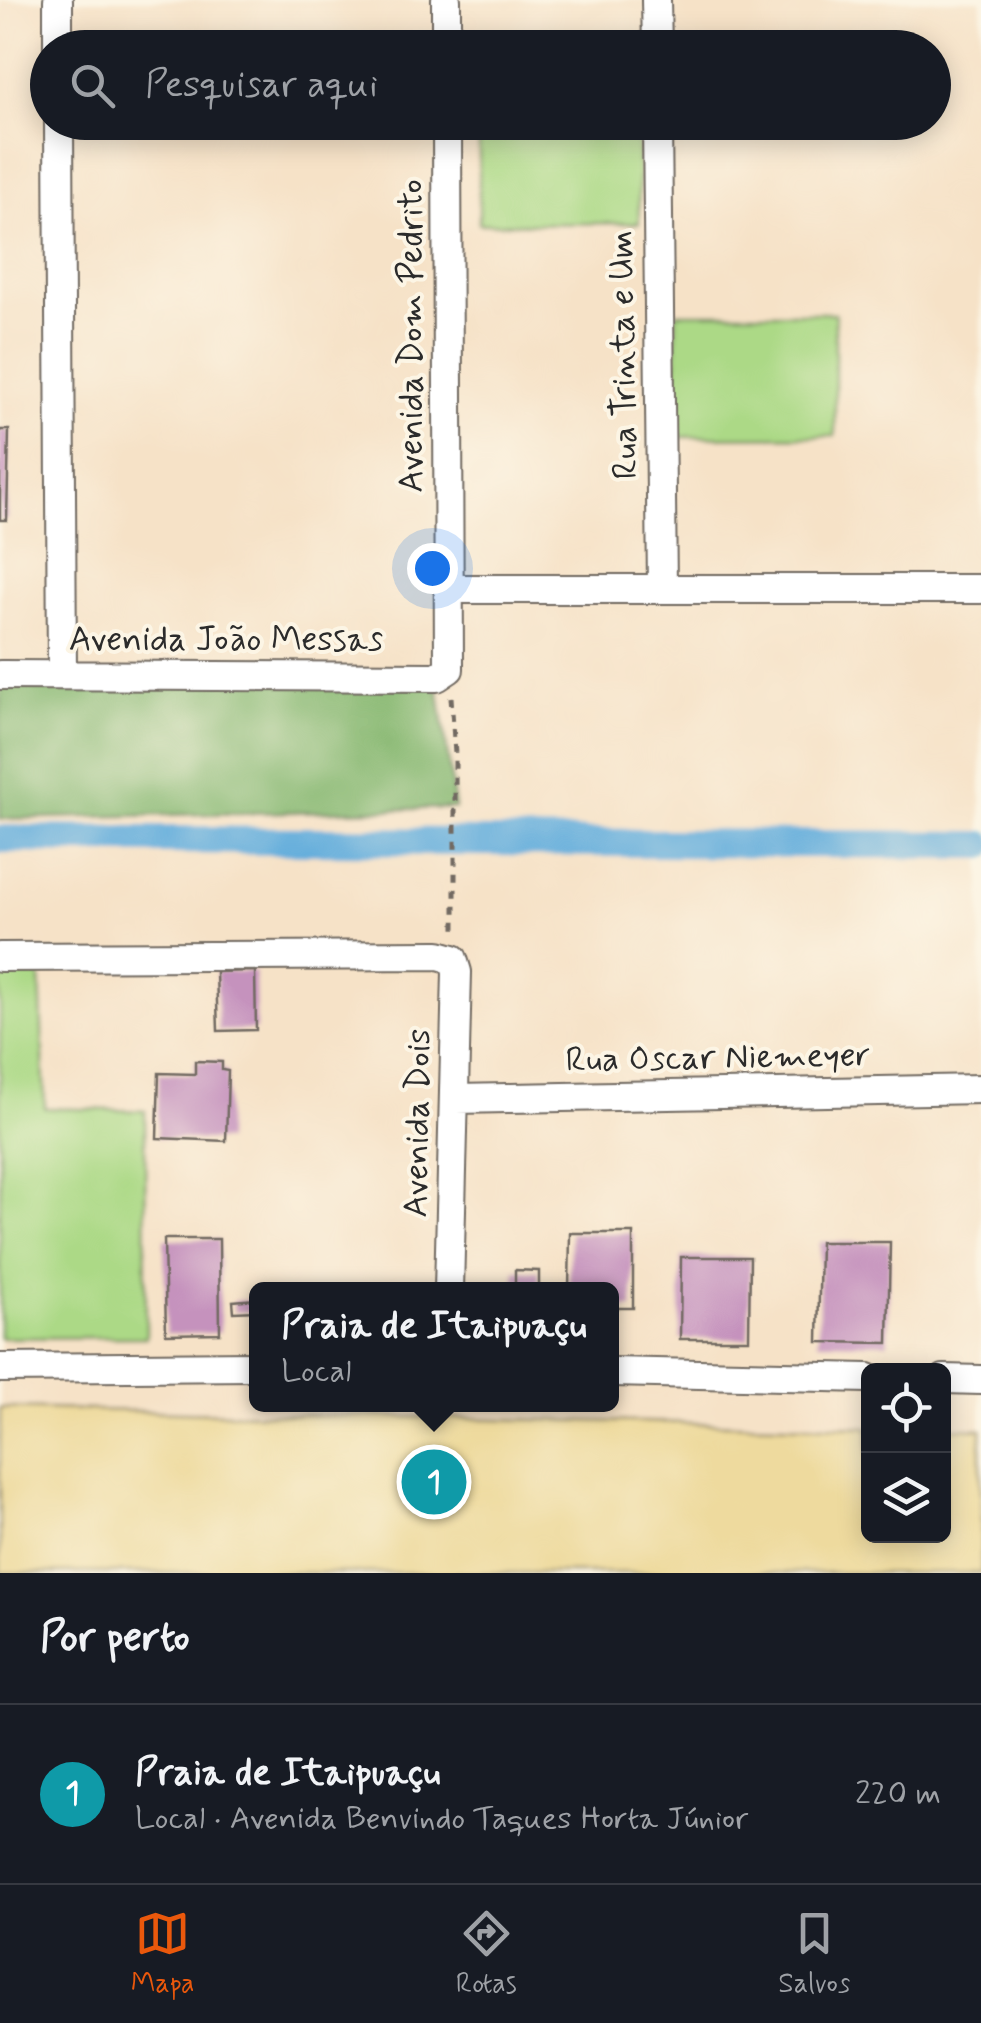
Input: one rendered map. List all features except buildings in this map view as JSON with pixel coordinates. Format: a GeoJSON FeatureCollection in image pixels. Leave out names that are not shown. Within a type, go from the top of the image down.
{"type":"FeatureCollection","features":[{"type":"Feature","properties":{"kind":"street"},"geometry":{"type":"LineString","coordinates":[[58,0],[58,30]]}},
{"type":"Feature","properties":{"kind":"street"},"geometry":{"type":"LineString","coordinates":[[446,0],[446,30]]}},
{"type":"Feature","properties":{"kind":"street"},"geometry":{"type":"LineString","coordinates":[[656,0],[656,30]]}},
{"type":"Feature","properties":{"kind":"street"},"geometry":{"type":"LineString","coordinates":[[59,140],[62,674]]}},
{"type":"Feature","properties":{"kind":"street","name":"Avenida Dom Pedrito"},"geometry":{"type":"LineString","coordinates":[[447,140],[449,669]]}},
{"type":"Feature","properties":{"kind":"street","name":"Rua Trinta e Um"},"geometry":{"type":"LineString","coordinates":[[657,140],[662,587]]}},
{"type":"Feature","properties":{"kind":"street"},"geometry":{"type":"LineString","coordinates":[[448,589],[981,588]]}},
{"type":"Feature","properties":{"kind":"street","name":"Avenida João Messas"},"geometry":{"type":"LineString","coordinates":[[0,675],[438,677],[449,669]]}},
{"type":"Feature","properties":{"kind":"street"},"geometry":{"type":"LineString","coordinates":[[0,956],[439,955],[454,959]]}},
{"type":"Feature","properties":{"kind":"street","name":"Avenida Dois"},"geometry":{"type":"LineString","coordinates":[[450,1282],[456,1099],[454,959]]}},
{"type":"Feature","properties":{"kind":"street","name":"Rua Oscar Niemeyer"},"geometry":{"type":"LineString","coordinates":[[456,1099],[981,1089]]}},
{"type":"Feature","properties":{"kind":"street"},"geometry":{"type":"LineString","coordinates":[[0,1368],[249,1366]]}},
{"type":"Feature","properties":{"kind":"street"},"geometry":{"type":"LineString","coordinates":[[619,1372],[861,1378]]}},
{"type":"Feature","properties":{"kind":"street"},"geometry":{"type":"LineString","coordinates":[[951,1379],[981,1380]]}},
{"type":"Feature","properties":{"kind":"path"},"geometry":{"type":"LineString","coordinates":[[449,669],[455,754],[454,959]]}},
{"type":"Feature","properties":{"kind":"green space"},"geometry":{"type":"Polygon","coordinates":[[[479,140],[638,140],[639,223],[479,224],[479,140]]]}},
{"type":"Feature","properties":{"kind":"green space"},"geometry":{"type":"Polygon","coordinates":[[[676,313],[835,313],[835,436],[676,437],[676,313]]]}},
{"type":"Feature","properties":{"kind":"green space"},"geometry":{"type":"Polygon","coordinates":[[[437,677],[455,808],[0,819],[0,679],[437,677]]]}},
{"type":"Feature","properties":{"kind":"green space"},"geometry":{"type":"Polygon","coordinates":[[[0,975],[40,975],[45,1108],[145,1111],[146,1337],[0,1338],[0,975]]]}},
{"type":"Feature","properties":{"kind":"sand"},"geometry":{"type":"Polygon","coordinates":[[[0,1408],[861,1427],[861,1543],[951,1543],[951,1428],[981,1429],[981,1573],[0,1573],[0,1408]]]}},
{"type":"Feature","properties":{"kind":"waterway"},"geometry":{"type":"LineString","coordinates":[[0,839],[981,845]]}},
{"type":"Feature","properties":{"kind":"place","name":"Praia de Itaipuaçu"},"geometry":{"type":"Point","coordinates":[434,1482]}}]}
